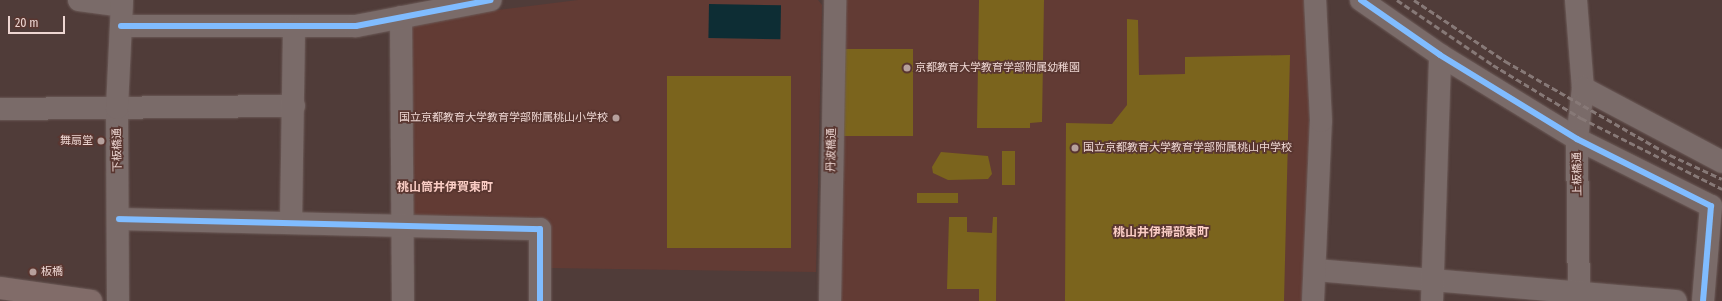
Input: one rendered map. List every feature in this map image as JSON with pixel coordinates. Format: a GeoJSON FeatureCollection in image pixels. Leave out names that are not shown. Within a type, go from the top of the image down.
{"type":"FeatureCollection","features":[{"type":"Feature","properties":{"kind":"highway"},"geometry":{"type":"LineString","coordinates":[[0,288],[91,301]]}},
{"type":"Feature","properties":{"kind":"street"},"geometry":{"type":"LineString","coordinates":[[79,0],[122,11],[294,27],[356,26],[491,0]]}},
{"type":"Feature","properties":{"kind":"street","name":"丹波橋通"},"geometry":{"type":"LineString","coordinates":[[830,301],[835,0]]}},
{"type":"Feature","properties":{"kind":"street"},"geometry":{"type":"LineString","coordinates":[[1313,301],[1321,121],[1315,0]]}},
{"type":"Feature","properties":{"kind":"street"},"geometry":{"type":"LineString","coordinates":[[1361,0],[1440,55],[1577,139],[1712,206],[1703,301]]}},
{"type":"Feature","properties":{"kind":"street","name":"上板橋通"},"geometry":{"type":"LineString","coordinates":[[1576,0],[1583,88],[1577,139],[1579,296]]}},
{"type":"Feature","properties":{"kind":"street","name":"下板橋通"},"geometry":{"type":"LineString","coordinates":[[118,301],[117,108],[122,11]]}},
{"type":"Feature","properties":{"kind":"street"},"geometry":{"type":"LineString","coordinates":[[401,17],[401,226],[403,301]]}},
{"type":"Feature","properties":{"kind":"street"},"geometry":{"type":"LineString","coordinates":[[291,222],[294,106],[294,27]]}},
{"type":"Feature","properties":{"kind":"street"},"geometry":{"type":"LineString","coordinates":[[1432,301],[1440,55]]}},
{"type":"Feature","properties":{"kind":"street"},"geometry":{"type":"LineString","coordinates":[[1583,88],[1722,162]]}},
{"type":"Feature","properties":{"kind":"street"},"geometry":{"type":"LineString","coordinates":[[0,109],[294,106]]}},
{"type":"Feature","properties":{"kind":"street"},"geometry":{"type":"LineString","coordinates":[[118,219],[540,229],[540,301]]}},
{"type":"Feature","properties":{"kind":"street"},"geometry":{"type":"LineString","coordinates":[[1315,270],[1433,279],[1579,296],[1676,301]]}},
{"type":"Feature","properties":{"kind":"shaded area","name":"国立京都教育大学教育学部附属桃山小学校"},"geometry":{"type":"Polygon","coordinates":[[[578,0],[818,0],[822,5],[816,272],[550,268],[549,222],[416,217],[412,211],[411,25],[417,20],[578,0]]]}},
{"type":"Feature","properties":{"kind":"shaded area","name":"国立京都教育大学教育学部附属桃山中学校"},"geometry":{"type":"Polygon","coordinates":[[[843,0],[1307,0],[1310,155],[1302,301],[838,301],[843,0]]]}},
{"type":"Feature","properties":{"kind":"shaded area"},"geometry":{"type":"Polygon","coordinates":[[[979,0],[1044,0],[1042,122],[1030,123],[1030,128],[977,128],[979,0]]]}},
{"type":"Feature","properties":{"kind":"shaded area"},"geometry":{"type":"Polygon","coordinates":[[[1127,19],[1138,20],[1139,75],[1185,74],[1185,57],[1290,55],[1284,301],[1065,301],[1066,123],[1112,124],[1127,105],[1127,19]]]}},
{"type":"Feature","properties":{"kind":"shaded area"},"geometry":{"type":"Polygon","coordinates":[[[844,49],[913,49],[913,136],[844,136],[844,49]]]}},
{"type":"Feature","properties":{"kind":"shaded area"},"geometry":{"type":"Polygon","coordinates":[[[667,76],[791,76],[791,248],[667,248],[667,76]]]}},
{"type":"Feature","properties":{"kind":"shaded area"},"geometry":{"type":"Polygon","coordinates":[[[1002,151],[1015,151],[1015,185],[1002,185],[1002,151]]]}},
{"type":"Feature","properties":{"kind":"shaded area"},"geometry":{"type":"Polygon","coordinates":[[[941,152],[988,156],[992,174],[988,179],[948,180],[933,173],[932,167],[941,152]]]}},
{"type":"Feature","properties":{"kind":"shaded area"},"geometry":{"type":"Polygon","coordinates":[[[917,193],[958,193],[958,203],[917,203],[917,193]]]}},
{"type":"Feature","properties":{"kind":"shaded area"},"geometry":{"type":"Polygon","coordinates":[[[949,217],[967,217],[967,232],[992,233],[993,217],[997,217],[996,301],[979,301],[979,289],[947,289],[949,217]]]}},
{"type":"Feature","properties":{"kind":"water"},"geometry":{"type":"Polygon","coordinates":[[[709,4],[781,5],[780,39],[708,38],[709,4]]]}},
{"type":"Feature","properties":{"kind":"railway"},"geometry":{"type":"LineString","coordinates":[[1397,0],[1493,65],[1581,118],[1722,189]]}},
{"type":"Feature","properties":{"kind":"railway"},"geometry":{"type":"LineString","coordinates":[[1414,0],[1505,61],[1670,155],[1722,179]]}},
{"type":"Feature","properties":{"kind":"cycle path"},"geometry":{"type":"LineString","coordinates":[[121,26],[356,26],[491,0]]}},
{"type":"Feature","properties":{"kind":"cycle path"},"geometry":{"type":"LineString","coordinates":[[1361,0],[1440,55],[1577,139],[1711,206],[1703,301]]}},
{"type":"Feature","properties":{"kind":"cycle path"},"geometry":{"type":"LineString","coordinates":[[119,219],[540,229],[540,301]]}},
{"type":"Feature","properties":{"kind":"place","name":"京都教育大学教育学部附属幼稚園"},"geometry":{"type":"Point","coordinates":[907,68]}},
{"type":"Feature","properties":{"kind":"place","name":"国立京都教育大学教育学部附属桃山小学校"},"geometry":{"type":"Point","coordinates":[616,118]}},
{"type":"Feature","properties":{"kind":"place","name":"舞扇堂"},"geometry":{"type":"Point","coordinates":[101,141]}},
{"type":"Feature","properties":{"kind":"place","name":"国立京都教育大学教育学部附属桃山中学校"},"geometry":{"type":"Point","coordinates":[1075,148]}},
{"type":"Feature","properties":{"kind":"place","name":"板橋"},"geometry":{"type":"Point","coordinates":[33,272]}},
{"type":"Feature","properties":{"kind":"district","name":"桃山筒井伊賀東町"},"geometry":{"type":"Point","coordinates":[445,188]}},
{"type":"Feature","properties":{"kind":"district","name":"桃山井伊掃部東町"},"geometry":{"type":"Point","coordinates":[1161,233]}}]}
